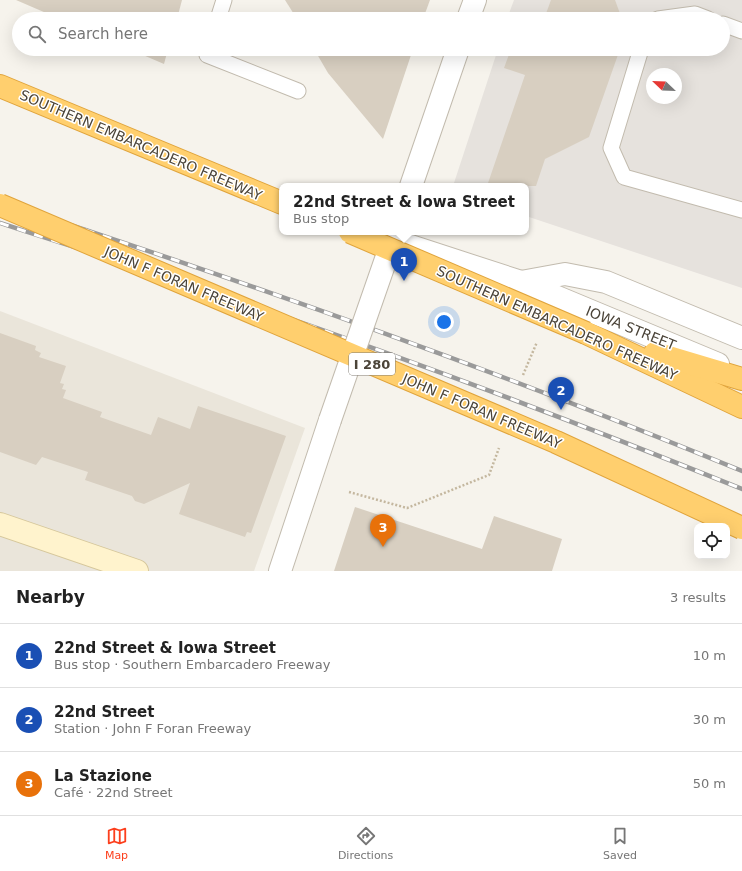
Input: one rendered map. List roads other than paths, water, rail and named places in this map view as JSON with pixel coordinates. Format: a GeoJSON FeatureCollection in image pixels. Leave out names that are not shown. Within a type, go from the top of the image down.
{"type":"FeatureCollection","features":[{"type":"Feature","properties":{"kind":"highway","name":"SOUTHERN EMBARCADERO FREEWAY"},"geometry":{"type":"LineString","coordinates":[[0,86],[279,202]]}},
{"type":"Feature","properties":{"kind":"highway","name":"JOHN F FORAN FREEWAY"},"geometry":{"type":"LineString","coordinates":[[0,205],[556,442],[742,528]]}},
{"type":"Feature","properties":{"kind":"highway","name":"SOUTHERN EMBARCADERO FREEWAY"},"geometry":{"type":"LineString","coordinates":[[357,235],[586,333],[742,407]]}},
{"type":"Feature","properties":{"kind":"highway"},"geometry":{"type":"LineString","coordinates":[[586,333],[742,380]]}},
{"type":"Feature","properties":{"kind":"main road"},"geometry":{"type":"LineString","coordinates":[[0,524],[137,571]]}},
{"type":"Feature","properties":{"kind":"street"},"geometry":{"type":"LineString","coordinates":[[471,12],[475,0]]}},
{"type":"Feature","properties":{"kind":"street"},"geometry":{"type":"LineString","coordinates":[[411,183],[456,56]]}},
{"type":"Feature","properties":{"kind":"street"},"geometry":{"type":"LineString","coordinates":[[280,571],[391,244]]}},
{"type":"Feature","properties":{"kind":"street","name":"IOWA STREET"},"geometry":{"type":"LineString","coordinates":[[391,244],[521,282],[742,372]]}},
{"type":"Feature","properties":{"kind":"street","name":"IOWA STREET"},"geometry":{"type":"LineString","coordinates":[[521,282],[565,274],[606,282],[742,338]]}},
{"type":"Feature","properties":{"kind":"lane"},"geometry":{"type":"LineString","coordinates":[[220,12],[224,0]]}},
{"type":"Feature","properties":{"kind":"lane"},"geometry":{"type":"LineString","coordinates":[[730,27],[742,31]]}},
{"type":"Feature","properties":{"kind":"lane"},"geometry":{"type":"LineString","coordinates":[[210,56],[298,91]]}},
{"type":"Feature","properties":{"kind":"lane"},"geometry":{"type":"LineString","coordinates":[[639,56],[610,148],[624,177],[742,210]]}},
{"type":"Feature","properties":{"kind":"railway"},"geometry":{"type":"LineString","coordinates":[[0,202],[187,264],[373,329],[558,398],[742,471]]}},
{"type":"Feature","properties":{"kind":"railway"},"geometry":{"type":"LineString","coordinates":[[0,223],[181,281],[409,361],[543,411],[742,489]]}},
{"type":"Feature","properties":{"kind":"place","name":"22nd Street & Iowa Street"},"geometry":{"type":"Point","coordinates":[404,281]}},
{"type":"Feature","properties":{"kind":"place","name":"22nd Street"},"geometry":{"type":"Point","coordinates":[561,410]}},
{"type":"Feature","properties":{"kind":"place","name":"La Stazione"},"geometry":{"type":"Point","coordinates":[383,547]}}]}
